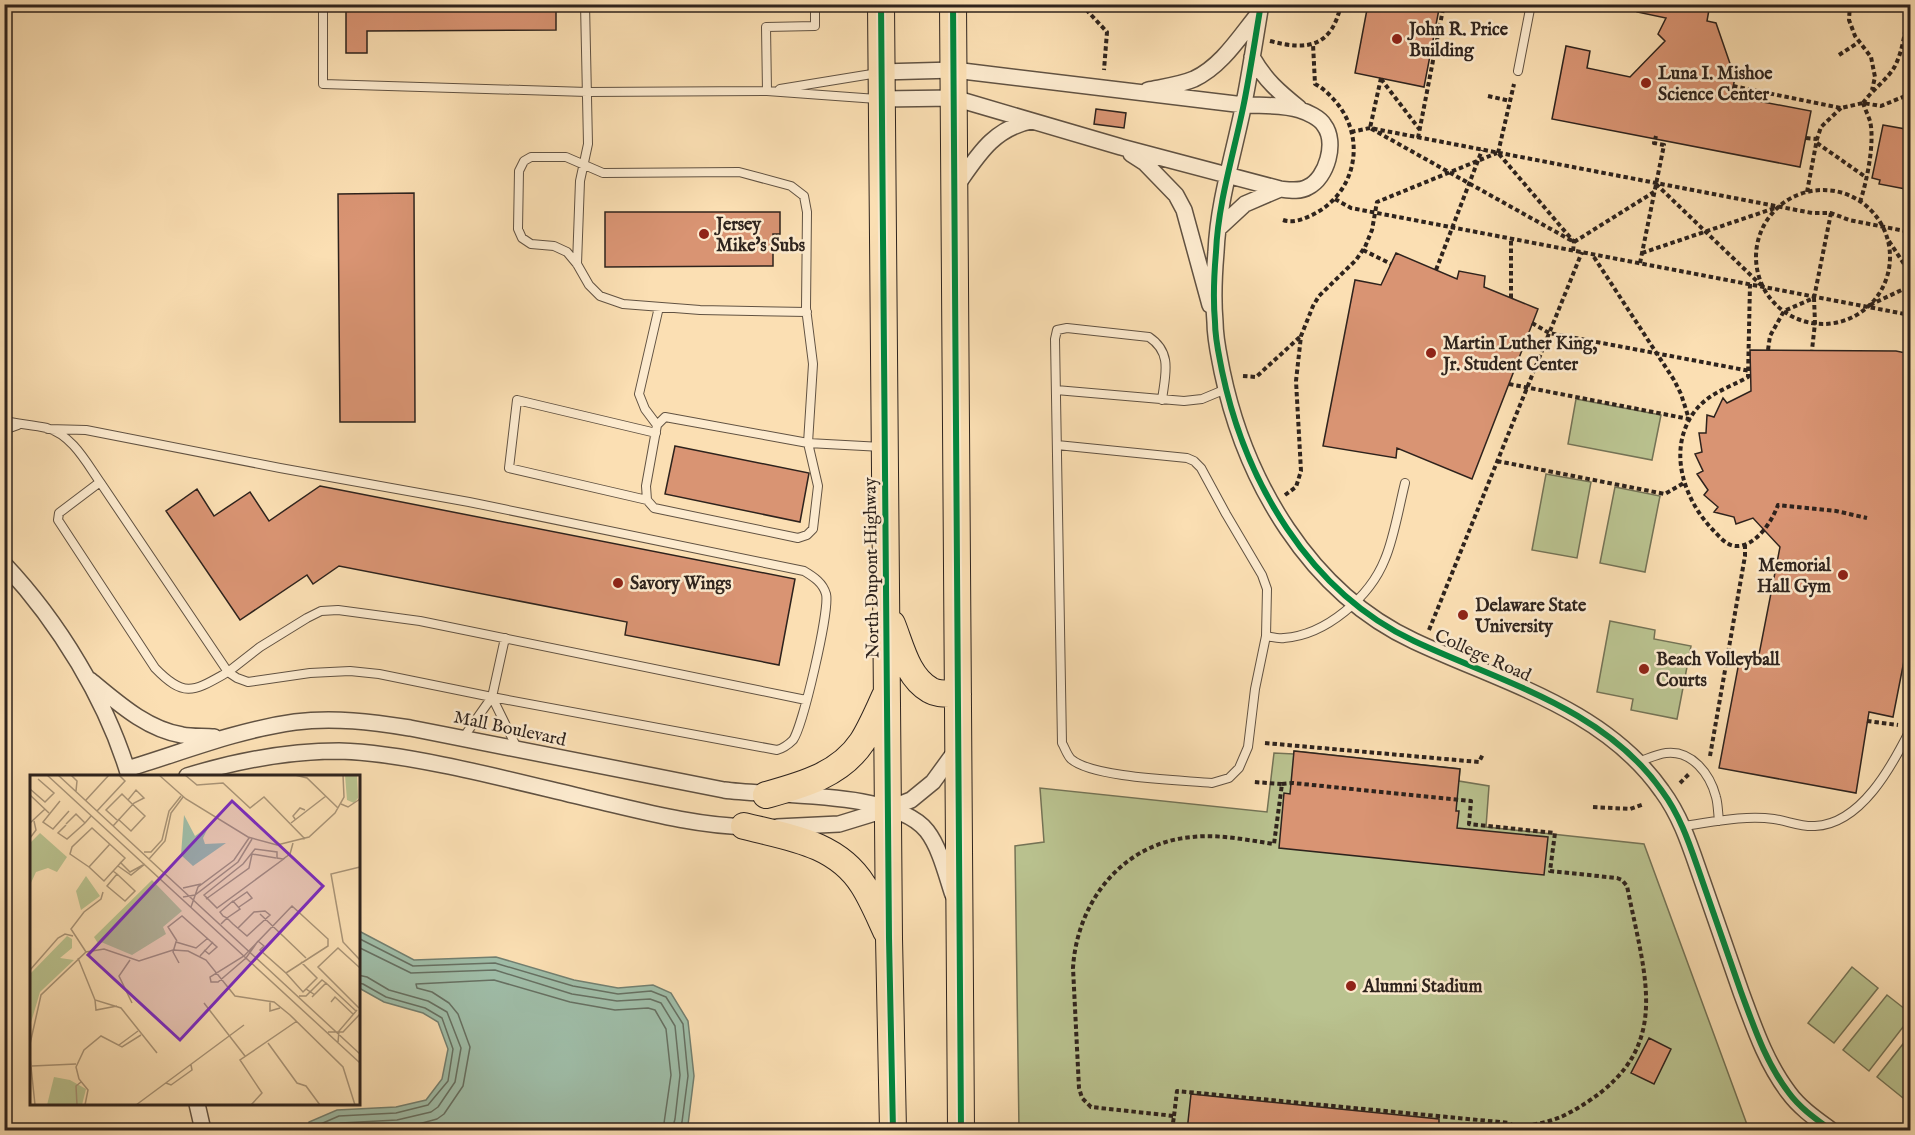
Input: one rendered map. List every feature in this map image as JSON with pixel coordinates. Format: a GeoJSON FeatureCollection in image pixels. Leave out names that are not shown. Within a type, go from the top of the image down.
{"type":"FeatureCollection","features":[{"type":"Feature","properties":{"kind":"highway","name":"North Dupont Highway"},"geometry":{"type":"LineString","coordinates":[[881,4],[889,938],[893,1131]]}},
{"type":"Feature","properties":{"kind":"highway"},"geometry":{"type":"LineString","coordinates":[[953,4],[961,1131]]}},
{"type":"Feature","properties":{"kind":"highway"},"geometry":{"type":"LineString","coordinates":[[886,609],[910,670],[918,680],[930,690],[958,694]]}},
{"type":"Feature","properties":{"kind":"highway"},"geometry":{"type":"LineString","coordinates":[[766,795],[806,783],[838,767],[862,743],[887,693]]}},
{"type":"Feature","properties":{"kind":"highway"},"geometry":{"type":"LineString","coordinates":[[744,826],[805,840],[828,851],[847,865],[863,884],[889,938]]}},
{"type":"Feature","properties":{"kind":"street"},"geometry":{"type":"LineString","coordinates":[[1139,93],[1192,80],[1209,70],[1224,56],[1260,9]]}},
{"type":"Feature","properties":{"kind":"street"},"geometry":{"type":"LineString","coordinates":[[1228,174],[1244,105],[1260,9]]}},
{"type":"Feature","properties":{"kind":"street"},"geometry":{"type":"LineString","coordinates":[[881,99],[954,98],[1121,147],[1280,189],[1308,188],[1319,179],[1326,165],[1329,152],[1328,135],[1324,124],[1276,90],[1252,57]]}},
{"type":"Feature","properties":{"kind":"street"},"geometry":{"type":"LineString","coordinates":[[881,72],[954,70],[1302,110]]}},
{"type":"Feature","properties":{"kind":"street"},"geometry":{"type":"LineString","coordinates":[[954,189],[981,151],[996,136],[1016,124],[1031,120]]}},
{"type":"Feature","properties":{"kind":"street"},"geometry":{"type":"LineString","coordinates":[[1121,147],[1145,163],[1176,195],[1184,210],[1215,323]]}},
{"type":"Feature","properties":{"kind":"street","name":"College Road"},"geometry":{"type":"LineString","coordinates":[[1228,174],[1215,261],[1215,323],[1226,389],[1239,432],[1269,500],[1292,536],[1314,564],[1334,587],[1354,604],[1410,640],[1560,706],[1599,728],[1638,762],[1663,791],[1683,826],[1754,1028],[1774,1071],[1791,1096],[1831,1131]]}},
{"type":"Feature","properties":{"kind":"street"},"geometry":{"type":"LineString","coordinates":[[1218,229],[1245,204],[1280,189]]}},
{"type":"Feature","properties":{"kind":"street","name":"Mall Boulevard"},"geometry":{"type":"LineString","coordinates":[[4,564],[45,613],[85,676],[105,715],[128,773],[223,738],[266,727],[325,720],[363,721],[463,738],[714,789],[766,795],[851,799],[911,817],[927,831],[937,850],[960,915]]}},
{"type":"Feature","properties":{"kind":"street"},"geometry":{"type":"LineString","coordinates":[[85,676],[127,709],[156,727],[181,735],[223,738]]}},
{"type":"Feature","properties":{"kind":"street"},"geometry":{"type":"LineString","coordinates":[[195,775],[240,762],[302,753],[339,751],[375,753],[477,772],[695,822],[744,826],[839,824],[911,800],[933,782],[958,747]]}},
{"type":"Feature","properties":{"kind":"street"},"geometry":{"type":"LineString","coordinates":[[219,775],[240,762]]}},
{"type":"Feature","properties":{"kind":"street"},"geometry":{"type":"LineString","coordinates":[[197,1105],[203,1131]]}},
{"type":"Feature","properties":{"kind":"lane"},"geometry":{"type":"LineString","coordinates":[[323,4],[323,84],[587,92],[767,91],[881,99]]}},
{"type":"Feature","properties":{"kind":"lane"},"geometry":{"type":"LineString","coordinates":[[577,264],[580,181],[588,144],[585,4]]}},
{"type":"Feature","properties":{"kind":"lane"},"geometry":{"type":"LineString","coordinates":[[767,91],[766,27],[815,26],[815,4]]}},
{"type":"Feature","properties":{"kind":"lane"},"geometry":{"type":"LineString","coordinates":[[1518,71],[1531,4]]}},
{"type":"Feature","properties":{"kind":"lane"},"geometry":{"type":"LineString","coordinates":[[767,91],[881,72]]}},
{"type":"Feature","properties":{"kind":"lane"},"geometry":{"type":"LineString","coordinates":[[656,429],[517,400],[509,468],[647,500],[654,508],[798,538],[807,535],[813,529],[818,486],[808,443],[813,364],[807,312],[807,212],[804,196],[791,186],[739,172],[603,173],[566,157],[531,157],[524,161],[519,171],[518,229],[522,238],[531,244],[554,246],[567,252],[589,285],[600,296],[623,304],[659,307],[807,312]]}},
{"type":"Feature","properties":{"kind":"lane"},"geometry":{"type":"LineString","coordinates":[[656,429],[639,394],[659,307]]}},
{"type":"Feature","properties":{"kind":"lane"},"geometry":{"type":"LineString","coordinates":[[1057,445],[1187,458],[1194,461],[1201,468],[1262,575],[1267,589],[1266,636],[1255,689],[1248,747],[1239,768],[1229,778],[1212,783],[1106,773],[1082,766],[1069,757],[1062,743],[1055,339],[1057,330],[1067,328],[1149,338],[1158,343],[1164,352],[1165,372],[1162,400]]}},
{"type":"Feature","properties":{"kind":"lane"},"geometry":{"type":"LineString","coordinates":[[1056,390],[1184,401],[1202,399],[1226,389]]}},
{"type":"Feature","properties":{"kind":"lane"},"geometry":{"type":"LineString","coordinates":[[647,500],[646,486],[656,429],[665,417],[808,443],[884,447]]}},
{"type":"Feature","properties":{"kind":"lane"},"geometry":{"type":"LineString","coordinates":[[4,422],[48,429],[86,430],[458,500],[804,571],[821,584],[827,600],[806,700],[794,738],[786,747],[777,750],[379,674],[350,671],[310,673],[248,682],[237,678],[228,672],[78,451],[64,437],[48,429]]}},
{"type":"Feature","properties":{"kind":"lane"},"geometry":{"type":"LineString","coordinates":[[4,430],[20,425]]}},
{"type":"Feature","properties":{"kind":"lane"},"geometry":{"type":"LineString","coordinates":[[100,482],[59,513],[58,520],[155,668],[176,686],[198,689],[228,672],[260,647],[307,618],[321,611],[338,610],[420,621],[806,700]]}},
{"type":"Feature","properties":{"kind":"lane"},"geometry":{"type":"LineString","coordinates":[[1266,636],[1283,639],[1304,635],[1321,628],[1354,604],[1375,579],[1386,558],[1404,483]]}},
{"type":"Feature","properties":{"kind":"lane"},"geometry":{"type":"LineString","coordinates":[[463,738],[492,697],[505,638]]}},
{"type":"Feature","properties":{"kind":"lane"},"geometry":{"type":"LineString","coordinates":[[492,697],[518,749]]}},
{"type":"Feature","properties":{"kind":"lane"},"geometry":{"type":"LineString","coordinates":[[1683,826],[1734,819],[1774,819],[1814,826],[1830,824],[1846,817],[1862,804],[1879,782],[1911,730]]}},
{"type":"Feature","properties":{"kind":"lane"},"geometry":{"type":"LineString","coordinates":[[1638,762],[1667,753],[1678,754],[1694,761],[1706,775],[1716,797],[1719,821]]}},
{"type":"Feature","properties":{"kind":"path"},"geometry":{"type":"LineString","coordinates":[[1081,4],[1107,32],[1104,70]]}},
{"type":"Feature","properties":{"kind":"path"},"geometry":{"type":"LineString","coordinates":[[1269,41],[1300,46],[1324,39],[1335,24],[1341,4]]}},
{"type":"Feature","properties":{"kind":"path"},"geometry":{"type":"LineString","coordinates":[[1418,138],[1444,4]]}},
{"type":"Feature","properties":{"kind":"path"},"geometry":{"type":"LineString","coordinates":[[1850,4],[1849,20],[1855,36],[1871,57],[1875,77],[1872,91]]}},
{"type":"Feature","properties":{"kind":"path"},"geometry":{"type":"LineString","coordinates":[[1863,103],[1895,67],[1902,46],[1909,4]]}},
{"type":"Feature","properties":{"kind":"path"},"geometry":{"type":"LineString","coordinates":[[1839,56],[1859,42]]}},
{"type":"Feature","properties":{"kind":"path"},"geometry":{"type":"LineString","coordinates":[[1313,44],[1315,84]]}},
{"type":"Feature","properties":{"kind":"path"},"geometry":{"type":"LineString","coordinates":[[1902,46],[1911,51]]}},
{"type":"Feature","properties":{"kind":"path"},"geometry":{"type":"LineString","coordinates":[[1370,128],[1381,78],[1419,130]]}},
{"type":"Feature","properties":{"kind":"path"},"geometry":{"type":"LineString","coordinates":[[1498,153],[1514,84]]}},
{"type":"Feature","properties":{"kind":"path"},"geometry":{"type":"LineString","coordinates":[[1733,86],[1841,108],[1863,103],[1881,106],[1911,94]]}},
{"type":"Feature","properties":{"kind":"path"},"geometry":{"type":"LineString","coordinates":[[1488,96],[1510,101]]}},
{"type":"Feature","properties":{"kind":"path"},"geometry":{"type":"LineString","coordinates":[[1860,202],[1867,178],[1871,138],[1870,121],[1863,103]]}},
{"type":"Feature","properties":{"kind":"path"},"geometry":{"type":"LineString","coordinates":[[1807,192],[1821,127],[1841,108]]}},
{"type":"Feature","properties":{"kind":"path"},"geometry":{"type":"LineString","coordinates":[[1370,128],[1574,242]]}},
{"type":"Feature","properties":{"kind":"path"},"geometry":{"type":"LineString","coordinates":[[1351,132],[1370,128],[1778,207],[1812,213],[1831,213],[1850,220],[1911,232]]}},
{"type":"Feature","properties":{"kind":"path"},"geometry":{"type":"LineString","coordinates":[[1640,263],[1664,145],[1654,143],[1656,136]]}},
{"type":"Feature","properties":{"kind":"path"},"geometry":{"type":"LineString","coordinates":[[1806,138],[1817,141],[1867,178]]}},
{"type":"Feature","properties":{"kind":"path"},"geometry":{"type":"LineString","coordinates":[[1436,270],[1482,150]]}},
{"type":"Feature","properties":{"kind":"path"},"geometry":{"type":"LineString","coordinates":[[1282,497],[1296,487],[1302,471],[1296,381],[1301,336],[1319,296],[1356,260],[1363,250],[1372,230],[1377,202],[1498,153]]}},
{"type":"Feature","properties":{"kind":"path"},"geometry":{"type":"LineString","coordinates":[[1498,153],[1574,242],[1573,251]]}},
{"type":"Feature","properties":{"kind":"path"},"geometry":{"type":"LineString","coordinates":[[1656,183],[1763,287],[1784,311],[1803,320],[1815,323],[1841,321],[1911,286]]}},
{"type":"Feature","properties":{"kind":"path"},"geometry":{"type":"LineString","coordinates":[[1763,287],[1756,262],[1756,249],[1764,224],[1778,207],[1792,197],[1807,192],[1830,190],[1843,193],[1860,202],[1875,215],[1887,238],[1911,273]]}},
{"type":"Feature","properties":{"kind":"path"},"geometry":{"type":"LineString","coordinates":[[1574,242],[1654,192]]}},
{"type":"Feature","properties":{"kind":"path"},"geometry":{"type":"LineString","coordinates":[[1335,199],[1351,208],[1375,213],[1911,315]]}},
{"type":"Feature","properties":{"kind":"path"},"geometry":{"type":"LineString","coordinates":[[1642,253],[1778,207]]}},
{"type":"Feature","properties":{"kind":"path"},"geometry":{"type":"LineString","coordinates":[[1812,350],[1815,323],[1814,298],[1831,213]]}},
{"type":"Feature","properties":{"kind":"path"},"geometry":{"type":"LineString","coordinates":[[1510,298],[1511,238]]}},
{"type":"Feature","properties":{"kind":"path"},"geometry":{"type":"LineString","coordinates":[[1866,307],[1881,289],[1886,277],[1889,251],[1887,238]]}},
{"type":"Feature","properties":{"kind":"path"},"geometry":{"type":"LineString","coordinates":[[1363,250],[1391,264]]}},
{"type":"Feature","properties":{"kind":"path"},"geometry":{"type":"LineString","coordinates":[[1429,631],[1582,252]]}},
{"type":"Feature","properties":{"kind":"path"},"geometry":{"type":"LineString","coordinates":[[1509,384],[1689,419],[1681,393],[1592,254]]}},
{"type":"Feature","properties":{"kind":"path"},"geometry":{"type":"LineString","coordinates":[[1750,284],[1749,377],[1715,393],[1699,406],[1685,429],[1680,447],[1684,483],[1696,510],[1722,539],[1737,546],[1745,544],[1762,532],[1778,505],[1836,511],[1867,518]]}},
{"type":"Feature","properties":{"kind":"path"},"geometry":{"type":"LineString","coordinates":[[1768,350],[1770,336],[1784,311],[1814,298]]}},
{"type":"Feature","properties":{"kind":"path"},"geometry":{"type":"LineString","coordinates":[[1532,323],[1549,333],[1750,371]]}},
{"type":"Feature","properties":{"kind":"path"},"geometry":{"type":"LineString","coordinates":[[1243,376],[1256,378],[1301,336]]}},
{"type":"Feature","properties":{"kind":"path"},"geometry":{"type":"LineString","coordinates":[[1497,461],[1665,494],[1684,483]]}},
{"type":"Feature","properties":{"kind":"path"},"geometry":{"type":"LineString","coordinates":[[1710,756],[1745,556],[1745,544]]}},
{"type":"Feature","properties":{"kind":"path"},"geometry":{"type":"LineString","coordinates":[[1867,721],[1900,726]]}},
{"type":"Feature","properties":{"kind":"path"},"geometry":{"type":"LineString","coordinates":[[1265,743],[1479,762],[1483,754]]}},
{"type":"Feature","properties":{"kind":"path"},"geometry":{"type":"LineString","coordinates":[[1680,783],[1691,773]]}},
{"type":"Feature","properties":{"kind":"path"},"geometry":{"type":"LineString","coordinates":[[1172,1131],[1176,1090],[1510,1123],[1515,1130],[1550,1121],[1588,1101],[1625,1071],[1639,1045],[1645,1026],[1646,988],[1627,886],[1617,878],[1550,871],[1555,833],[1469,824],[1471,801],[1293,783],[1254,782]]}},
{"type":"Feature","properties":{"kind":"path"},"geometry":{"type":"LineString","coordinates":[[1174,1116],[1091,1107],[1082,1098],[1079,1088],[1073,968],[1080,928],[1089,907],[1110,878],[1125,863],[1154,846],[1164,842],[1207,836],[1274,844],[1282,784]]}},
{"type":"Feature","properties":{"kind":"path"},"geometry":{"type":"LineString","coordinates":[[1593,807],[1630,809],[1644,804]]}},
{"type":"Feature","properties":{"kind":"green space"},"geometry":{"type":"Polygon","coordinates":[[[1576,399],[1661,415],[1652,460],[1568,444],[1576,399]]]}},
{"type":"Feature","properties":{"kind":"green space"},"geometry":{"type":"Polygon","coordinates":[[[1546,474],[1591,482],[1577,558],[1532,550],[1546,474]]]}},
{"type":"Feature","properties":{"kind":"green space"},"geometry":{"type":"Polygon","coordinates":[[[1615,487],[1660,496],[1645,572],[1600,563],[1615,487]]]}},
{"type":"Feature","properties":{"kind":"green space","name":"Beach Volleyball Courts"},"geometry":{"type":"Polygon","coordinates":[[[1610,621],[1655,630],[1654,639],[1691,646],[1677,719],[1631,710],[1633,699],[1597,692],[1610,621]]]}},
{"type":"Feature","properties":{"kind":"green space"},"geometry":{"type":"Polygon","coordinates":[[[1294,751],[1460,769],[1459,781],[1489,786],[1486,827],[1644,844],[1749,1130],[1019,1130],[1015,846],[1044,842],[1040,788],[1267,812],[1274,753],[1294,754],[1294,751]]]}},
{"type":"Feature","properties":{"kind":"green space"},"geometry":{"type":"Polygon","coordinates":[[[1852,967],[1878,988],[1834,1043],[1808,1023],[1852,967]]]}},
{"type":"Feature","properties":{"kind":"green space"},"geometry":{"type":"Polygon","coordinates":[[[1887,995],[1910,1013],[1910,1018],[1869,1071],[1843,1050],[1887,995]]]}},
{"type":"Feature","properties":{"kind":"green space"},"geometry":{"type":"Polygon","coordinates":[[[1910,1035],[1910,1088],[1903,1098],[1877,1077],[1910,1035]]]}},
{"type":"Feature","properties":{"kind":"water"},"geometry":{"type":"Polygon","coordinates":[[[360,932],[414,960],[496,957],[574,980],[618,988],[653,985],[671,993],[688,1021],[694,1076],[688,1125],[684,1130],[308,1130],[309,1122],[337,1110],[396,1107],[426,1100],[442,1079],[448,1049],[438,1022],[423,1013],[384,1002],[360,989],[360,932]]]}},
{"type":"Feature","properties":{"kind":"building"},"geometry":{"type":"Polygon","coordinates":[[[346,4],[556,4],[556,30],[367,31],[367,53],[346,53],[346,4]]]}},
{"type":"Feature","properties":{"kind":"building","name":"John R. Price Building"},"geometry":{"type":"Polygon","coordinates":[[[1368,4],[1440,4],[1424,87],[1355,73],[1368,4]]]}},
{"type":"Feature","properties":{"kind":"building","name":"Luna I. Mishoe Science Center"},"geometry":{"type":"Polygon","coordinates":[[[1637,4],[1710,4],[1707,21],[1716,23],[1735,78],[1731,96],[1811,111],[1800,167],[1552,119],[1566,46],[1590,51],[1587,68],[1630,77],[1665,41],[1658,34],[1666,18],[1637,12],[1637,4]]]}},
{"type":"Feature","properties":{"kind":"building"},"geometry":{"type":"Polygon","coordinates":[[[1096,109],[1126,113],[1124,128],[1094,124],[1096,109]]]}},
{"type":"Feature","properties":{"kind":"building"},"geometry":{"type":"Polygon","coordinates":[[[1883,125],[1911,130],[1911,190],[1879,184],[1880,180],[1872,178],[1883,125]]]}},
{"type":"Feature","properties":{"kind":"building"},"geometry":{"type":"Polygon","coordinates":[[[414,193],[415,422],[340,422],[338,194],[414,193]]]}},
{"type":"Feature","properties":{"kind":"building"},"geometry":{"type":"Polygon","coordinates":[[[605,212],[780,212],[780,234],[773,234],[773,266],[605,267],[605,212]]]}},
{"type":"Feature","properties":{"kind":"building","name":"Martin Luther King, Jr. Student Center"},"geometry":{"type":"Polygon","coordinates":[[[1396,253],[1457,279],[1459,271],[1485,276],[1484,287],[1538,309],[1472,479],[1397,448],[1396,458],[1323,446],[1355,280],[1381,285],[1396,253]]]}},
{"type":"Feature","properties":{"kind":"building","name":"Memorial Hall Gym"},"geometry":{"type":"Polygon","coordinates":[[[1750,350],[1896,351],[1911,354],[1911,625],[1893,717],[1869,712],[1856,793],[1719,768],[1739,662],[1757,665],[1780,547],[1753,518],[1736,524],[1734,517],[1714,512],[1718,507],[1704,495],[1708,490],[1697,474],[1703,471],[1695,454],[1702,452],[1699,433],[1706,433],[1707,415],[1714,417],[1723,398],[1727,403],[1751,391],[1750,350]]]}},
{"type":"Feature","properties":{"kind":"building"},"geometry":{"type":"Polygon","coordinates":[[[675,446],[809,473],[800,522],[665,494],[675,446]]]}},
{"type":"Feature","properties":{"kind":"building"},"geometry":{"type":"Polygon","coordinates":[[[320,486],[795,579],[779,665],[625,635],[627,622],[339,566],[313,584],[307,575],[240,620],[166,511],[197,489],[214,516],[250,492],[269,521],[320,486]]]}},
{"type":"Feature","properties":{"kind":"building"},"geometry":{"type":"Polygon","coordinates":[[[1294,751],[1460,769],[1456,811],[1459,811],[1457,828],[1548,837],[1544,875],[1279,848],[1284,793],[1290,794],[1294,751]]]}},
{"type":"Feature","properties":{"kind":"building"},"geometry":{"type":"Polygon","coordinates":[[[1649,1038],[1671,1049],[1654,1084],[1631,1073],[1649,1038]]]}},
{"type":"Feature","properties":{"kind":"building"},"geometry":{"type":"Polygon","coordinates":[[[1191,1094],[1439,1119],[1439,1131],[1187,1131],[1191,1094]]]}},
{"type":"Feature","properties":{"kind":"cycle path"},"geometry":{"type":"LineString","coordinates":[[881,4],[889,938],[893,1130]]}},
{"type":"Feature","properties":{"kind":"cycle path"},"geometry":{"type":"LineString","coordinates":[[953,4],[961,1130]]}},
{"type":"Feature","properties":{"kind":"cycle path"},"geometry":{"type":"LineString","coordinates":[[1261,4],[1246,95],[1226,180],[1217,234],[1214,296],[1217,347],[1222,371],[1247,453],[1265,492],[1287,529],[1313,563],[1343,594],[1377,620],[1414,641],[1549,700],[1611,738],[1638,762],[1662,791],[1681,823],[1741,992],[1761,1044],[1774,1069],[1798,1104],[1831,1130]]}},
{"type":"Feature","properties":{"kind":"place","name":"John R. Price Building"},"geometry":{"type":"Point","coordinates":[1397,39]}},
{"type":"Feature","properties":{"kind":"place","name":"Luna I. Mishoe Science Center"},"geometry":{"type":"Point","coordinates":[1646,83]}},
{"type":"Feature","properties":{"kind":"place","name":"Jersey Mike's Subs"},"geometry":{"type":"Point","coordinates":[704,234]}},
{"type":"Feature","properties":{"kind":"place","name":"Martin Luther King, Jr. Student Center"},"geometry":{"type":"Point","coordinates":[1431,353]}},
{"type":"Feature","properties":{"kind":"place","name":"Memorial Hall Gym"},"geometry":{"type":"Point","coordinates":[1843,575]}},
{"type":"Feature","properties":{"kind":"place","name":"Savory Wings"},"geometry":{"type":"Point","coordinates":[618,583]}},
{"type":"Feature","properties":{"kind":"place","name":"Delaware State University"},"geometry":{"type":"Point","coordinates":[1463,615]}},
{"type":"Feature","properties":{"kind":"place","name":"Beach Volleyball Courts"},"geometry":{"type":"Point","coordinates":[1644,669]}},
{"type":"Feature","properties":{"kind":"place","name":"Alumni Stadium"},"geometry":{"type":"Point","coordinates":[1351,986]}}]}
